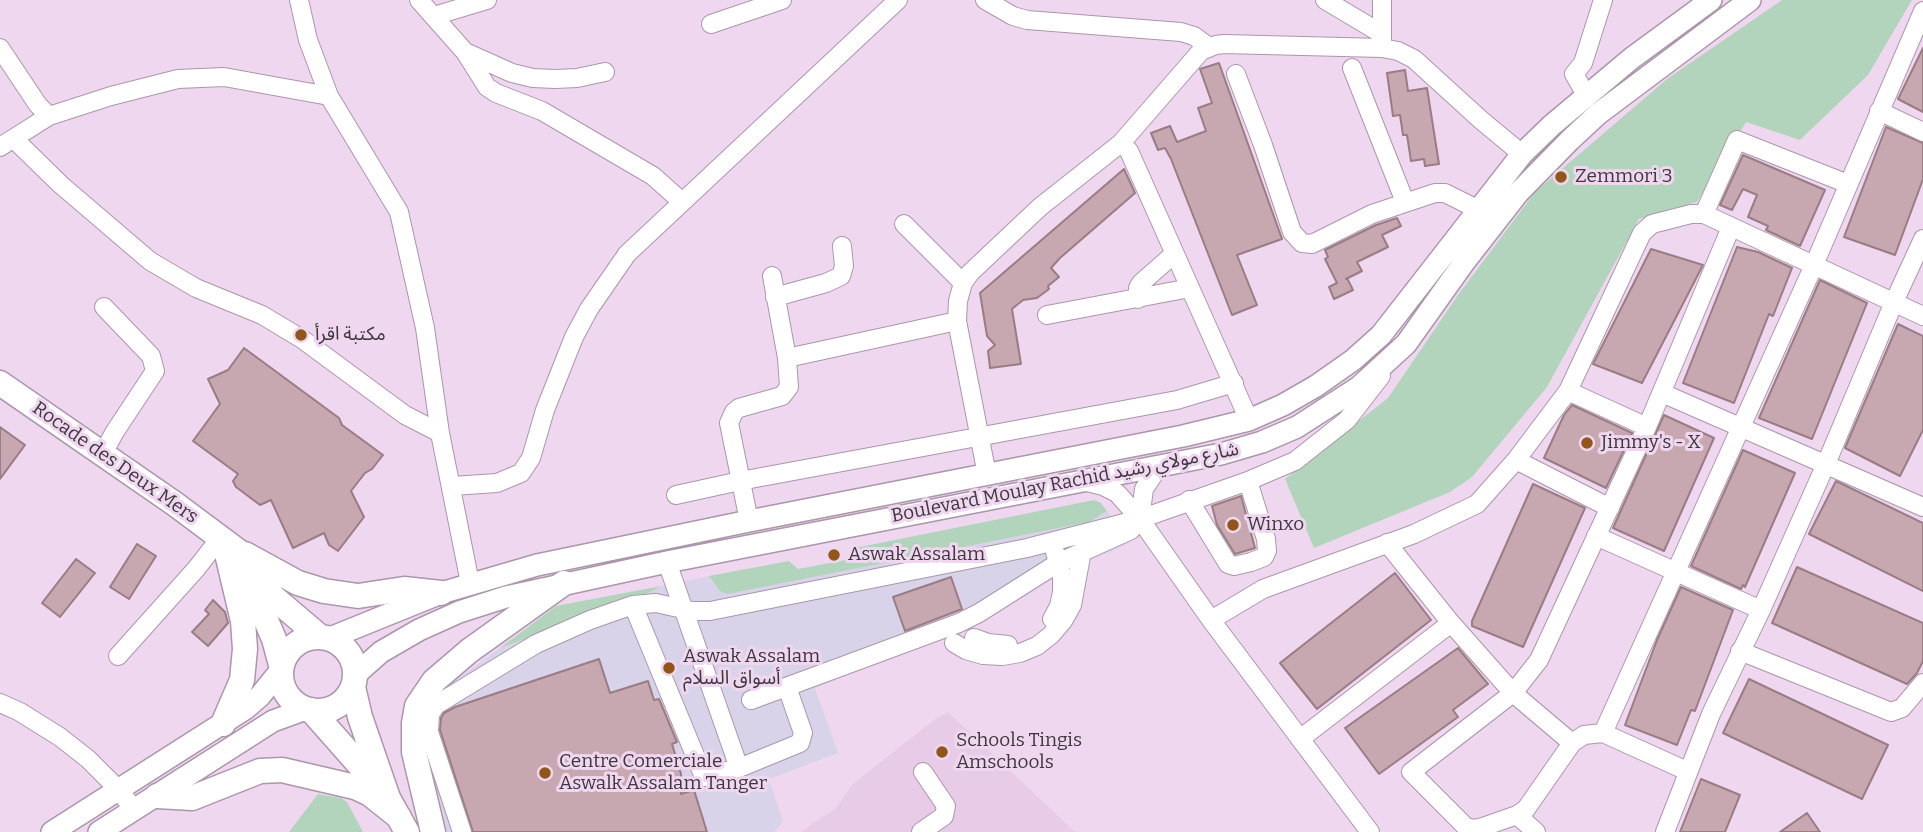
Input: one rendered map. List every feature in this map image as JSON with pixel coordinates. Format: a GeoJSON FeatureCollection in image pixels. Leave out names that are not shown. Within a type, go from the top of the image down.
{"type":"FeatureCollection","features":[{"type":"Feature","properties":{"kind":"highway","name":"Rocade des Deux Mers"},"geometry":{"type":"LineString","coordinates":[[0,383],[228,543],[274,597],[325,637],[341,644],[354,663],[360,717],[398,816]]}},
{"type":"Feature","properties":{"kind":"highway","name":"Rocade des Deux Mers"},"geometry":{"type":"LineString","coordinates":[[228,543],[248,577],[267,621],[281,668],[284,690],[292,700],[308,710],[398,816]]}},
{"type":"Feature","properties":{"kind":"highway"},"geometry":{"type":"LineString","coordinates":[[228,543],[298,583],[324,591],[358,596],[404,589],[441,593]]}},
{"type":"Feature","properties":{"kind":"highway"},"geometry":{"type":"LineString","coordinates":[[223,724],[242,680],[246,649],[228,543]]}},
{"type":"Feature","properties":{"kind":"highway"},"geometry":{"type":"LineString","coordinates":[[433,832],[414,752],[414,723],[422,698],[434,681],[469,651],[564,583]]}},
{"type":"Feature","properties":{"kind":"highway"},"geometry":{"type":"LineString","coordinates":[[281,668],[286,653],[295,644],[306,638],[325,637]]}},
{"type":"Feature","properties":{"kind":"highway"},"geometry":{"type":"LineString","coordinates":[[308,710],[327,710],[338,705],[347,697],[354,681]]}},
{"type":"Feature","properties":{"kind":"highway"},"geometry":{"type":"LineString","coordinates":[[157,796],[192,798],[260,771],[282,770],[355,787],[370,794],[398,816]]}},
{"type":"Feature","properties":{"kind":"main road","name":"Boulevard Moulay Rachid شارع مولاي رشيد"},"geometry":{"type":"LineString","coordinates":[[325,637],[470,583],[537,565],[1183,436],[1249,420],[1316,386],[1353,360],[1381,335],[1522,154],[1586,95],[1711,0]]}},
{"type":"Feature","properties":{"kind":"main road","name":"Boulevard Moulay Rachid شارع مولاي رشيد"},"geometry":{"type":"LineString","coordinates":[[354,681],[381,652],[419,630],[496,599],[667,562],[1221,454],[1262,442],[1297,427],[1359,387],[1406,344],[1518,193],[1562,147],[1598,114],[1750,0]]}},
{"type":"Feature","properties":{"kind":"main road"},"geometry":{"type":"LineString","coordinates":[[52,832],[223,724],[260,696],[281,668]]}},
{"type":"Feature","properties":{"kind":"main road"},"geometry":{"type":"LineString","coordinates":[[99,832],[273,721],[308,710]]}},
{"type":"Feature","properties":{"kind":"street"},"geometry":{"type":"LineString","coordinates":[[299,0],[308,40],[329,96],[398,212],[425,328],[440,433],[470,583]]}},
{"type":"Feature","properties":{"kind":"street"},"geometry":{"type":"LineString","coordinates":[[419,0],[465,52],[487,87],[542,111],[653,176],[681,201]]}},
{"type":"Feature","properties":{"kind":"street"},"geometry":{"type":"LineString","coordinates":[[434,16],[487,0]]}},
{"type":"Feature","properties":{"kind":"street"},"geometry":{"type":"LineString","coordinates":[[711,24],[782,0]]}},
{"type":"Feature","properties":{"kind":"street"},"geometry":{"type":"LineString","coordinates":[[452,486],[497,483],[511,479],[527,466],[559,371],[589,309],[627,254],[898,0]]}},
{"type":"Feature","properties":{"kind":"street"},"geometry":{"type":"LineString","coordinates":[[985,0],[1013,16],[1027,20],[1181,32],[1194,36],[1209,47]]}},
{"type":"Feature","properties":{"kind":"street"},"geometry":{"type":"LineString","coordinates":[[1325,0],[1382,41],[1414,59],[1522,154]]}},
{"type":"Feature","properties":{"kind":"street"},"geometry":{"type":"LineString","coordinates":[[1382,0],[1382,41]]}},
{"type":"Feature","properties":{"kind":"street"},"geometry":{"type":"LineString","coordinates":[[1586,95],[1574,74],[1583,62],[1603,0]]}},
{"type":"Feature","properties":{"kind":"street"},"geometry":{"type":"LineString","coordinates":[[1603,733],[1814,265],[1923,11]]}},
{"type":"Feature","properties":{"kind":"street"},"geometry":{"type":"LineString","coordinates":[[987,475],[957,321],[958,301],[963,283],[970,273],[1040,207],[1121,143],[1201,51],[1224,44],[1382,41]]}},
{"type":"Feature","properties":{"kind":"street"},"geometry":{"type":"LineString","coordinates":[[0,48],[38,105],[49,116]]}},
{"type":"Feature","properties":{"kind":"street"},"geometry":{"type":"LineString","coordinates":[[465,52],[512,73],[533,78],[577,78],[605,72]]}},
{"type":"Feature","properties":{"kind":"street"},"geometry":{"type":"LineString","coordinates":[[1352,68],[1405,202]]}},
{"type":"Feature","properties":{"kind":"street"},"geometry":{"type":"LineString","coordinates":[[1236,74],[1297,240],[1312,244],[1373,214],[1435,193],[1445,193],[1477,209]]}},
{"type":"Feature","properties":{"kind":"street"},"geometry":{"type":"LineString","coordinates":[[329,96],[245,80],[203,76],[178,79],[111,96],[49,116],[7,143],[61,184],[150,261],[196,288],[262,315],[302,339],[405,415],[440,433]]}},
{"type":"Feature","properties":{"kind":"street"},"geometry":{"type":"LineString","coordinates":[[1879,111],[1923,131]]}},
{"type":"Feature","properties":{"kind":"street"},"geometry":{"type":"LineString","coordinates":[[1704,214],[1737,140],[1848,184]]}},
{"type":"Feature","properties":{"kind":"street"},"geometry":{"type":"LineString","coordinates":[[1121,143],[1129,151],[1249,420]]}},
{"type":"Feature","properties":{"kind":"street"},"geometry":{"type":"LineString","coordinates":[[1211,620],[1264,589],[1414,534],[1477,504],[1516,460],[1567,391],[1642,233],[1653,224],[1691,214],[1704,214],[1923,316]]}},
{"type":"Feature","properties":{"kind":"street"},"geometry":{"type":"LineString","coordinates":[[904,224],[963,283]]}},
{"type":"Feature","properties":{"kind":"street"},"geometry":{"type":"LineString","coordinates":[[1687,771],[1603,733],[1584,735],[1572,743],[1526,809],[1517,815],[1475,829],[1466,827],[1411,772],[1513,693],[1539,660],[1647,427],[1731,227]]}},
{"type":"Feature","properties":{"kind":"street"},"geometry":{"type":"LineString","coordinates":[[1665,832],[1687,771],[1826,464],[1923,239]]}},
{"type":"Feature","properties":{"kind":"street"},"geometry":{"type":"LineString","coordinates":[[775,296],[826,283],[841,276],[844,266],[842,246]]}},
{"type":"Feature","properties":{"kind":"street"},"geometry":{"type":"LineString","coordinates":[[1138,299],[1141,283],[1174,254]]}},
{"type":"Feature","properties":{"kind":"street"},"geometry":{"type":"LineString","coordinates":[[749,521],[730,430],[731,418],[739,408],[786,394],[790,384],[772,276]]}},
{"type":"Feature","properties":{"kind":"street"},"geometry":{"type":"LineString","coordinates":[[1047,315],[1190,288]]}},
{"type":"Feature","properties":{"kind":"street"},"geometry":{"type":"LineString","coordinates":[[103,454],[155,371],[151,356],[104,307]]}},
{"type":"Feature","properties":{"kind":"street"},"geometry":{"type":"LineString","coordinates":[[787,358],[957,321]]}},
{"type":"Feature","properties":{"kind":"street"},"geometry":{"type":"LineString","coordinates":[[751,700],[969,618],[1058,563],[1142,522],[1189,500],[1248,481],[1295,461],[1347,420],[1406,344]]}},
{"type":"Feature","properties":{"kind":"street"},"geometry":{"type":"LineString","coordinates":[[676,495],[1177,400],[1234,383]]}},
{"type":"Feature","properties":{"kind":"street"},"geometry":{"type":"LineString","coordinates":[[1567,391],[1647,427]]}},
{"type":"Feature","properties":{"kind":"street"},"geometry":{"type":"LineString","coordinates":[[1662,393],[1923,508]]}},
{"type":"Feature","properties":{"kind":"street"},"geometry":{"type":"LineString","coordinates":[[1516,460],[1610,508]]}},
{"type":"Feature","properties":{"kind":"street"},"geometry":{"type":"LineString","coordinates":[[1142,522],[1144,489],[1154,474],[1169,464]]}},
{"type":"Feature","properties":{"kind":"street"},"geometry":{"type":"LineString","coordinates":[[1083,481],[1103,485],[1117,493],[1142,522],[1211,620],[1370,832]]}},
{"type":"Feature","properties":{"kind":"street"},"geometry":{"type":"LineString","coordinates":[[1189,500],[1228,564],[1234,566],[1251,562],[1264,557],[1268,551],[1248,481]]}},
{"type":"Feature","properties":{"kind":"street"},"geometry":{"type":"LineString","coordinates":[[462,832],[429,732],[428,720],[436,705],[536,644],[590,620],[633,605],[656,603],[701,612],[1142,522]]}},
{"type":"Feature","properties":{"kind":"street"},"geometry":{"type":"LineString","coordinates":[[1596,536],[1761,610]]}},
{"type":"Feature","properties":{"kind":"street"},"geometry":{"type":"LineString","coordinates":[[975,638],[1003,645],[1017,644],[1043,630],[1053,619],[1062,592],[1052,542]]}},
{"type":"Feature","properties":{"kind":"street"},"geometry":{"type":"LineString","coordinates":[[118,656],[196,569],[228,543]]}},
{"type":"Feature","properties":{"kind":"street"},"geometry":{"type":"LineString","coordinates":[[1387,543],[1451,623],[1513,693],[1572,743]]}},
{"type":"Feature","properties":{"kind":"street"},"geometry":{"type":"LineString","coordinates":[[954,643],[965,650],[983,655],[1002,656],[1037,646],[1063,621],[1072,605],[1083,551]]}},
{"type":"Feature","properties":{"kind":"street"},"geometry":{"type":"LineString","coordinates":[[667,562],[739,768]]}},
{"type":"Feature","properties":{"kind":"street"},"geometry":{"type":"LineString","coordinates":[[1251,562],[1264,589]]}},
{"type":"Feature","properties":{"kind":"street"},"geometry":{"type":"LineString","coordinates":[[633,605],[702,776],[708,778],[739,768],[800,743],[803,733],[787,687]]}},
{"type":"Feature","properties":{"kind":"street"},"geometry":{"type":"LineString","coordinates":[[1300,739],[1451,623]]}},
{"type":"Feature","properties":{"kind":"street"},"geometry":{"type":"LineString","coordinates":[[1740,651],[1891,712],[1902,708],[1922,686]]}},
{"type":"Feature","properties":{"kind":"street"},"geometry":{"type":"LineString","coordinates":[[0,703],[61,737],[88,758],[134,810]]}},
{"type":"Feature","properties":{"kind":"street"},"geometry":{"type":"LineString","coordinates":[[921,832],[944,816],[946,806],[923,772]]}},
{"type":"Feature","properties":{"kind":"street"},"geometry":{"type":"LineString","coordinates":[[1517,815],[1536,832]]}},
{"type":"Feature","properties":{"kind":"shaded area","name":"Aswak Assalam أسواق السلام"},"geometry":{"type":"Polygon","coordinates":[[[1107,511],[1129,543],[1049,579],[980,624],[815,688],[838,753],[769,779],[783,822],[774,832],[447,832],[438,813],[419,735],[430,699],[500,648],[639,598],[661,586],[709,576],[720,591],[728,594],[1089,522],[1107,511]]]}},
{"type":"Feature","properties":{"kind":"shaded area","name":"Schools Tingis Amschools"},"geometry":{"type":"Polygon","coordinates":[[[948,712],[1075,832],[801,832],[836,808],[853,784],[948,712]]]}},
{"type":"Feature","properties":{"kind":"green space"},"geometry":{"type":"Polygon","coordinates":[[[1782,0],[1912,0],[1868,75],[1800,140],[1746,122],[1697,202],[1639,219],[1547,387],[1472,477],[1450,492],[1314,548],[1285,479],[1388,398],[1458,295],[1535,192],[1667,79],[1782,0]]]}},
{"type":"Feature","properties":{"kind":"green space"},"geometry":{"type":"Polygon","coordinates":[[[1094,500],[1101,503],[1107,511],[1089,522],[728,594],[720,591],[709,576],[789,561],[798,569],[851,559],[855,548],[1094,500]]]}},
{"type":"Feature","properties":{"kind":"green space"},"geometry":{"type":"Polygon","coordinates":[[[661,586],[639,598],[500,648],[556,606],[661,586]]]}},
{"type":"Feature","properties":{"kind":"green space"},"geometry":{"type":"Polygon","coordinates":[[[318,794],[341,798],[347,802],[363,832],[289,832],[318,794]]]}},
{"type":"Feature","properties":{"kind":"building"},"geometry":{"type":"Polygon","coordinates":[[[1923,48],[1923,112],[1898,99],[1923,48]]]}},
{"type":"Feature","properties":{"kind":"building"},"geometry":{"type":"Polygon","coordinates":[[[1219,63],[1282,239],[1237,255],[1257,305],[1232,315],[1171,159],[1165,148],[1158,150],[1151,133],[1170,126],[1177,142],[1206,131],[1198,108],[1212,103],[1200,69],[1219,63]]]}},
{"type":"Feature","properties":{"kind":"building"},"geometry":{"type":"Polygon","coordinates":[[[1405,70],[1408,91],[1427,88],[1439,164],[1425,166],[1424,159],[1411,161],[1407,135],[1403,135],[1400,115],[1393,116],[1387,73],[1405,70]]]}},
{"type":"Feature","properties":{"kind":"building"},"geometry":{"type":"Polygon","coordinates":[[[1886,127],[1923,143],[1923,179],[1895,255],[1844,237],[1886,127]]]}},
{"type":"Feature","properties":{"kind":"building"},"geometry":{"type":"Polygon","coordinates":[[[1743,155],[1825,190],[1800,246],[1766,230],[1768,226],[1748,217],[1757,195],[1743,189],[1732,210],[1720,205],[1743,155]]]}},
{"type":"Feature","properties":{"kind":"building"},"geometry":{"type":"Polygon","coordinates":[[[1124,169],[1135,193],[1051,268],[1059,277],[1048,286],[1049,289],[1037,298],[1023,300],[1012,309],[1021,364],[990,368],[988,351],[995,345],[987,336],[980,293],[1124,169]]]}},
{"type":"Feature","properties":{"kind":"building"},"geometry":{"type":"Polygon","coordinates":[[[1397,218],[1401,226],[1382,235],[1388,247],[1357,262],[1362,271],[1347,278],[1353,290],[1334,299],[1329,287],[1337,283],[1325,259],[1328,257],[1325,250],[1376,225],[1397,218]]]}},
{"type":"Feature","properties":{"kind":"building"},"geometry":{"type":"Polygon","coordinates":[[[1737,247],[1758,252],[1792,268],[1773,316],[1769,314],[1734,403],[1683,383],[1737,247]]]}},
{"type":"Feature","properties":{"kind":"building"},"geometry":{"type":"Polygon","coordinates":[[[1651,249],[1703,265],[1642,383],[1593,364],[1651,249]]]}},
{"type":"Feature","properties":{"kind":"building"},"geometry":{"type":"Polygon","coordinates":[[[1820,280],[1867,303],[1812,439],[1759,418],[1820,280]]]}},
{"type":"Feature","properties":{"kind":"building"},"geometry":{"type":"Polygon","coordinates":[[[1898,324],[1923,336],[1923,430],[1900,476],[1845,448],[1898,324]]]}},
{"type":"Feature","properties":{"kind":"building"},"geometry":{"type":"Polygon","coordinates":[[[244,348],[339,418],[342,425],[383,455],[351,491],[364,517],[338,551],[329,545],[324,533],[293,548],[271,500],[260,505],[236,487],[233,481],[238,474],[193,441],[220,404],[208,379],[228,370],[244,348]]]}},
{"type":"Feature","properties":{"kind":"building","name":"Jimmy's - X"},"geometry":{"type":"Polygon","coordinates":[[[1572,405],[1632,433],[1606,488],[1544,458],[1564,415],[1572,405]]]}},
{"type":"Feature","properties":{"kind":"building"},"geometry":{"type":"Polygon","coordinates":[[[1664,415],[1714,438],[1664,551],[1613,528],[1664,415]]]}},
{"type":"Feature","properties":{"kind":"building"},"geometry":{"type":"Polygon","coordinates":[[[0,427],[25,445],[0,479],[0,427]]]}},
{"type":"Feature","properties":{"kind":"building"},"geometry":{"type":"Polygon","coordinates":[[[1743,450],[1795,473],[1745,587],[1743,585],[1741,589],[1691,566],[1743,450]]]}},
{"type":"Feature","properties":{"kind":"building"},"geometry":{"type":"Polygon","coordinates":[[[1836,481],[1923,523],[1923,591],[1809,534],[1836,481]]]}},
{"type":"Feature","properties":{"kind":"building"},"geometry":{"type":"Polygon","coordinates":[[[1533,484],[1585,508],[1523,647],[1472,626],[1472,621],[1533,484]]]}},
{"type":"Feature","properties":{"kind":"building","name":"Winxo"},"geometry":{"type":"Polygon","coordinates":[[[1241,496],[1255,548],[1235,554],[1217,525],[1212,506],[1241,496]]]}},
{"type":"Feature","properties":{"kind":"building"},"geometry":{"type":"Polygon","coordinates":[[[137,544],[156,556],[129,599],[110,587],[137,544]]]}},
{"type":"Feature","properties":{"kind":"building"},"geometry":{"type":"Polygon","coordinates":[[[76,559],[95,573],[60,617],[42,603],[76,559]]]}},
{"type":"Feature","properties":{"kind":"building"},"geometry":{"type":"Polygon","coordinates":[[[1797,567],[1923,623],[1923,661],[1907,684],[1772,623],[1797,567]]]}},
{"type":"Feature","properties":{"kind":"building"},"geometry":{"type":"Polygon","coordinates":[[[1395,573],[1431,620],[1317,709],[1280,663],[1395,573]]]}},
{"type":"Feature","properties":{"kind":"building"},"geometry":{"type":"Polygon","coordinates":[[[951,577],[962,609],[905,631],[893,597],[951,577]]]}},
{"type":"Feature","properties":{"kind":"building"},"geometry":{"type":"Polygon","coordinates":[[[1681,587],[1733,610],[1695,711],[1691,710],[1677,745],[1625,725],[1657,640],[1681,587]]]}},
{"type":"Feature","properties":{"kind":"building"},"geometry":{"type":"Polygon","coordinates":[[[213,600],[225,612],[228,623],[208,646],[192,632],[209,614],[205,610],[213,600]]]}},
{"type":"Feature","properties":{"kind":"building"},"geometry":{"type":"Polygon","coordinates":[[[1458,648],[1488,684],[1453,710],[1458,717],[1379,774],[1345,728],[1458,648]]]}},
{"type":"Feature","properties":{"kind":"building","name":"Centre Comerciale Aswalk Assalam Tanger"},"geometry":{"type":"Polygon","coordinates":[[[599,659],[610,693],[648,681],[654,700],[659,699],[677,742],[672,744],[681,774],[681,794],[694,790],[707,832],[473,832],[440,730],[444,713],[599,659]]]}},
{"type":"Feature","properties":{"kind":"building"},"geometry":{"type":"Polygon","coordinates":[[[1749,679],[1888,745],[1862,799],[1723,733],[1749,679]]]}},
{"type":"Feature","properties":{"kind":"building"},"geometry":{"type":"Polygon","coordinates":[[[1701,779],[1740,795],[1725,832],[1680,832],[1701,779]]]}},
{"type":"Feature","properties":{"kind":"building"},"geometry":{"type":"Polygon","coordinates":[[[1807,813],[1820,832],[1780,832],[1807,813]]]}},
{"type":"Feature","properties":{"kind":"place","name":"Zemmori 3"},"geometry":{"type":"Point","coordinates":[1561,177]}},
{"type":"Feature","properties":{"kind":"place","name":"مكتبة اقرأ"},"geometry":{"type":"Point","coordinates":[301,335]}},
{"type":"Feature","properties":{"kind":"place","name":"Jimmy's - X"},"geometry":{"type":"Point","coordinates":[1587,443]}},
{"type":"Feature","properties":{"kind":"place","name":"Winxo"},"geometry":{"type":"Point","coordinates":[1233,525]}},
{"type":"Feature","properties":{"kind":"place","name":"Aswak Assalam"},"geometry":{"type":"Point","coordinates":[834,555]}},
{"type":"Feature","properties":{"kind":"place","name":"Aswak Assalam أسواق السلام"},"geometry":{"type":"Point","coordinates":[669,668]}},
{"type":"Feature","properties":{"kind":"place","name":"Schools Tingis Amschools"},"geometry":{"type":"Point","coordinates":[942,752]}},
{"type":"Feature","properties":{"kind":"place","name":"Centre Comerciale Aswalk Assalam Tanger"},"geometry":{"type":"Point","coordinates":[545,773]}}]}
